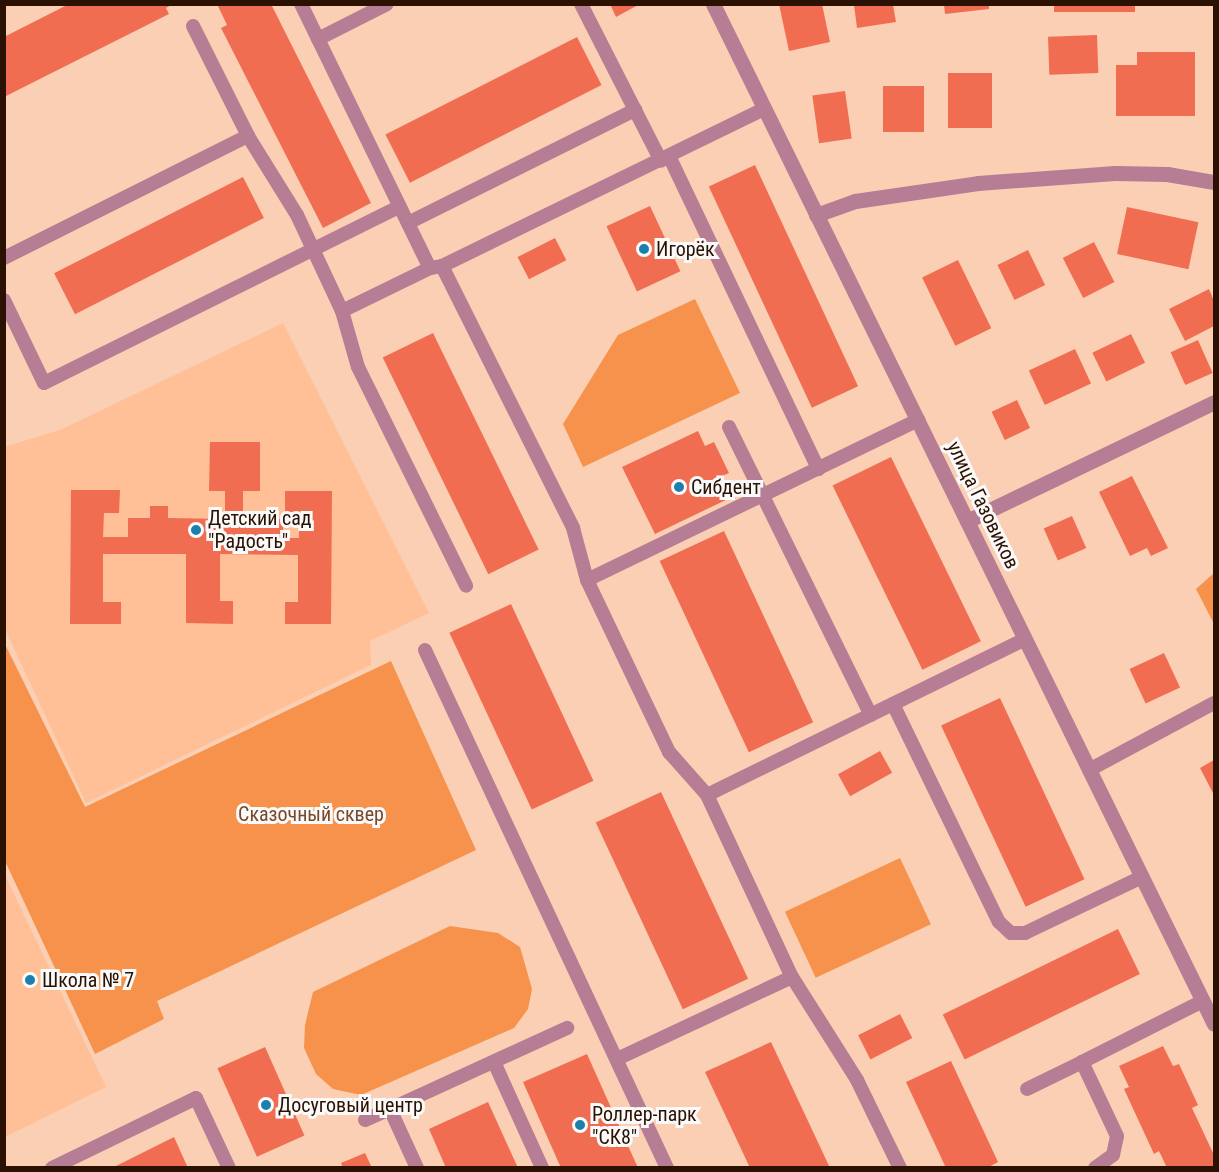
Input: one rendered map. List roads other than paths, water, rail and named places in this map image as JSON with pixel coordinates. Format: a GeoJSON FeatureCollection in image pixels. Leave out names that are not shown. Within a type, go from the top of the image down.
{"type":"FeatureCollection","features":[{"type":"Feature","properties":{"kind":"street","name":"улица Газовиков"},"geometry":{"type":"LineString","coordinates":[[713,4],[1215,1024]]}},
{"type":"Feature","properties":{"kind":"street"},"geometry":{"type":"LineString","coordinates":[[816,214],[855,201],[978,183],[1114,173],[1167,174],[1215,182]]}},
{"type":"Feature","properties":{"kind":"street"},"geometry":{"type":"LineString","coordinates":[[967,521],[1215,402]]}},
{"type":"Feature","properties":{"kind":"lane"},"geometry":{"type":"LineString","coordinates":[[301,4],[399,207],[436,267],[573,528],[587,580],[669,752],[707,795],[792,977],[857,1080],[900,1167]]}},
{"type":"Feature","properties":{"kind":"lane"},"geometry":{"type":"LineString","coordinates":[[318,39],[387,4]]}},
{"type":"Feature","properties":{"kind":"lane"},"geometry":{"type":"LineString","coordinates":[[581,4],[635,110],[665,158],[818,469]]}},
{"type":"Feature","properties":{"kind":"lane"},"geometry":{"type":"LineString","coordinates":[[193,26],[248,136],[313,249],[342,311],[358,367],[466,586]]}},
{"type":"Feature","properties":{"kind":"lane"},"geometry":{"type":"LineString","coordinates":[[342,311],[764,109]]}},
{"type":"Feature","properties":{"kind":"lane"},"geometry":{"type":"LineString","coordinates":[[408,222],[635,110]]}},
{"type":"Feature","properties":{"kind":"lane"},"geometry":{"type":"LineString","coordinates":[[4,258],[248,136]]}},
{"type":"Feature","properties":{"kind":"lane"},"geometry":{"type":"LineString","coordinates":[[4,300],[44,383],[399,207]]}},
{"type":"Feature","properties":{"kind":"lane"},"geometry":{"type":"LineString","coordinates":[[4,335],[18,329]]}},
{"type":"Feature","properties":{"kind":"lane"},"geometry":{"type":"LineString","coordinates":[[587,580],[918,420]]}},
{"type":"Feature","properties":{"kind":"lane"},"geometry":{"type":"LineString","coordinates":[[729,427],[871,715]]}},
{"type":"Feature","properties":{"kind":"lane"},"geometry":{"type":"LineString","coordinates":[[707,795],[1025,639]]}},
{"type":"Feature","properties":{"kind":"lane"},"geometry":{"type":"LineString","coordinates":[[425,650],[667,1167]]}},
{"type":"Feature","properties":{"kind":"lane"},"geometry":{"type":"LineString","coordinates":[[893,704],[999,921],[1011,933],[1025,933],[1142,877]]}},
{"type":"Feature","properties":{"kind":"lane"},"geometry":{"type":"LineString","coordinates":[[1089,770],[1215,704]]}},
{"type":"Feature","properties":{"kind":"lane"},"geometry":{"type":"LineString","coordinates":[[617,1059],[792,977]]}},
{"type":"Feature","properties":{"kind":"lane"},"geometry":{"type":"LineString","coordinates":[[1027,1089],[1203,1000]]}},
{"type":"Feature","properties":{"kind":"lane"},"geometry":{"type":"LineString","coordinates":[[365,1120],[567,1028]]}},
{"type":"Feature","properties":{"kind":"lane"},"geometry":{"type":"LineString","coordinates":[[494,1062],[542,1167]]}},
{"type":"Feature","properties":{"kind":"lane"},"geometry":{"type":"LineString","coordinates":[[1082,1062],[1117,1136],[1113,1155],[1095,1167]]}},
{"type":"Feature","properties":{"kind":"lane"},"geometry":{"type":"LineString","coordinates":[[52,1167],[196,1098],[229,1167]]}},
{"type":"Feature","properties":{"kind":"lane"},"geometry":{"type":"LineString","coordinates":[[390,1109],[417,1167]]}},
{"type":"Feature","properties":{"kind":"place","name":"Игорёк"},"geometry":{"type":"Point","coordinates":[644,249]}},
{"type":"Feature","properties":{"kind":"place","name":"Сибдент"},"geometry":{"type":"Point","coordinates":[679,487]}},
{"type":"Feature","properties":{"kind":"place","name":"Детский сад \"Радость\""},"geometry":{"type":"Point","coordinates":[196,530]}},
{"type":"Feature","properties":{"kind":"place","name":"Школа № 7"},"geometry":{"type":"Point","coordinates":[30,980]}},
{"type":"Feature","properties":{"kind":"place","name":"Досуговый центр"},"geometry":{"type":"Point","coordinates":[266,1105]}},
{"type":"Feature","properties":{"kind":"place","name":"Роллер-парк \"СК8\""},"geometry":{"type":"Point","coordinates":[580,1125]}},
{"type":"Feature","properties":{"kind":"park label","name":"Сказочный сквер"},"geometry":{"type":"Point","coordinates":[311,814]}}]}
